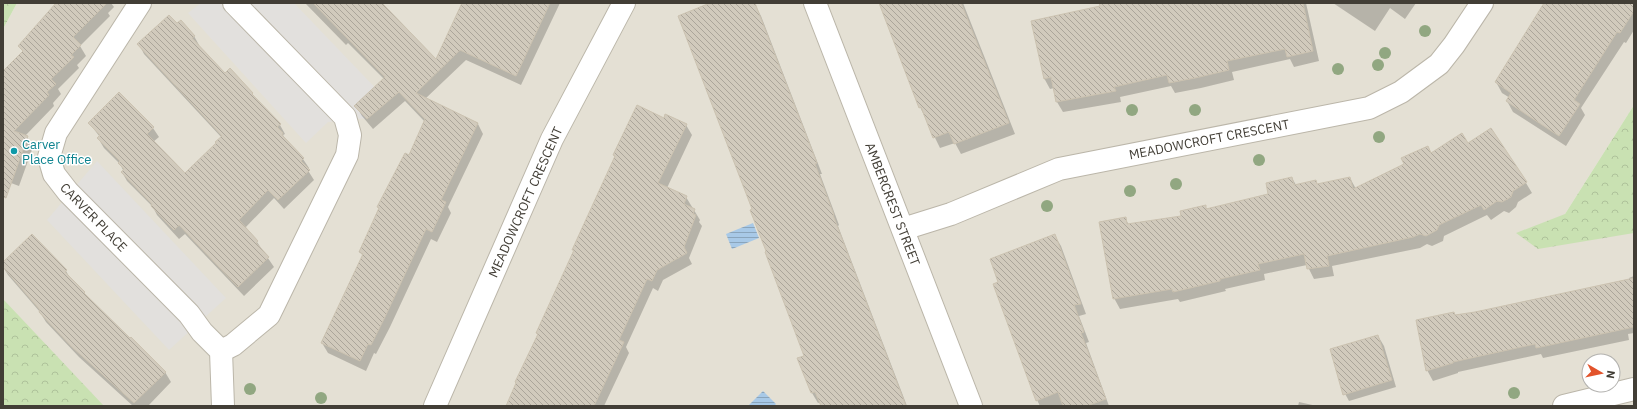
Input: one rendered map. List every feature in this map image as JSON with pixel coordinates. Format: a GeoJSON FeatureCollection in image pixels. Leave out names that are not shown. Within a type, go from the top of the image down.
{"type":"FeatureCollection","features":[{"type":"Feature","properties":{"kind":"street","name":"CARVER PLACE"},"geometry":{"type":"LineString","coordinates":[[140,3],[56,133],[49,157],[54,174],[68,192],[189,314],[202,332],[222,351]]}},
{"type":"Feature","properties":{"kind":"street"},"geometry":{"type":"LineString","coordinates":[[223,406],[222,351],[233,345],[269,315],[347,155],[350,135],[345,117],[234,3]]}},
{"type":"Feature","properties":{"kind":"street","name":"MEADOWCROFT CRESCENT"},"geometry":{"type":"LineString","coordinates":[[435,406],[552,139],[624,3]]}},
{"type":"Feature","properties":{"kind":"street","name":"AMBERCREST STREET"},"geometry":{"type":"LineString","coordinates":[[814,3],[971,406]]}},
{"type":"Feature","properties":{"kind":"street","name":"MEADOWCROFT CRESCENT"},"geometry":{"type":"LineString","coordinates":[[903,229],[951,214],[1058,169],[1369,108],[1401,92],[1439,64],[1454,45],[1482,3]]}},
{"type":"Feature","properties":{"kind":"street"},"geometry":{"type":"LineString","coordinates":[[1564,406],[1634,389]]}},
{"type":"Feature","properties":{"kind":"shaded area"},"geometry":{"type":"Polygon","coordinates":[[[17,3],[1634,3],[1634,105],[1565,214],[1634,232],[1634,406],[102,406],[3,300],[3,29],[17,3]]]}},
{"type":"Feature","properties":{"kind":"shaded area"},"geometry":{"type":"Polygon","coordinates":[[[201,3],[294,3],[386,99],[368,118],[328,122],[306,143],[188,13],[201,3]]]}},
{"type":"Feature","properties":{"kind":"shaded area"},"geometry":{"type":"Polygon","coordinates":[[[97,161],[226,298],[169,350],[47,220],[97,161]]]}},
{"type":"Feature","properties":{"kind":"green space"},"geometry":{"type":"Polygon","coordinates":[[[3,3],[17,3],[3,29],[3,3]]]}},
{"type":"Feature","properties":{"kind":"green space"},"geometry":{"type":"Polygon","coordinates":[[[1634,105],[1634,233],[1538,249],[1516,233],[1565,214],[1634,105]]]}},
{"type":"Feature","properties":{"kind":"green space"},"geometry":{"type":"Polygon","coordinates":[[[3,299],[104,406],[3,406],[3,299]]]}},
{"type":"Feature","properties":{"kind":"water"},"geometry":{"type":"Polygon","coordinates":[[[753,223],[759,238],[732,249],[726,234],[753,223]]]}},
{"type":"Feature","properties":{"kind":"water"},"geometry":{"type":"Polygon","coordinates":[[[763,391],[776,404],[774,406],[748,406],[763,391]]]}},
{"type":"Feature","properties":{"kind":"building"},"geometry":{"type":"Polygon","coordinates":[[[56,3],[107,3],[73,37],[81,45],[71,55],[74,57],[51,79],[56,84],[47,92],[49,95],[14,131],[28,136],[6,198],[3,197],[3,71],[23,51],[18,46],[56,3]]]}},
{"type":"Feature","properties":{"kind":"building"},"geometry":{"type":"Polygon","coordinates":[[[313,3],[382,3],[436,59],[462,3],[550,3],[516,76],[460,50],[416,93],[478,123],[441,200],[446,202],[432,232],[426,229],[371,345],[368,344],[360,361],[321,343],[363,254],[359,252],[379,208],[377,207],[405,153],[409,155],[425,119],[399,92],[367,119],[354,106],[385,77],[313,3]]]}},
{"type":"Feature","properties":{"kind":"building"},"geometry":{"type":"Polygon","coordinates":[[[710,3],[755,3],[817,163],[815,164],[833,215],[906,406],[821,406],[815,392],[811,393],[797,358],[804,356],[750,210],[752,209],[678,16],[710,3]]]}},
{"type":"Feature","properties":{"kind":"building"},"geometry":{"type":"Polygon","coordinates":[[[879,3],[961,3],[1009,123],[954,144],[949,132],[933,138],[921,107],[919,108],[879,3]]]}},
{"type":"Feature","properties":{"kind":"building"},"geometry":{"type":"Polygon","coordinates":[[[1099,3],[1303,3],[1313,51],[1287,57],[1285,49],[1227,61],[1229,70],[1195,78],[1169,83],[1167,75],[1114,87],[1116,91],[1056,102],[1051,77],[1044,79],[1031,21],[1100,6],[1099,3]]]}},
{"type":"Feature","properties":{"kind":"building"},"geometry":{"type":"Polygon","coordinates":[[[1544,3],[1634,3],[1634,11],[1620,33],[1617,32],[1574,100],[1580,104],[1559,136],[1506,101],[1511,93],[1495,82],[1544,3]]]}},
{"type":"Feature","properties":{"kind":"building"},"geometry":{"type":"Polygon","coordinates":[[[169,15],[177,23],[181,20],[195,36],[192,38],[225,73],[230,68],[253,93],[252,94],[281,124],[277,127],[283,133],[282,135],[304,158],[301,161],[310,170],[278,200],[268,190],[239,220],[258,241],[256,243],[269,257],[238,287],[179,225],[174,230],[151,206],[152,204],[121,172],[124,169],[118,163],[120,161],[97,138],[100,135],[88,123],[119,92],[154,127],[147,134],[185,173],[222,136],[137,44],[169,15]]]}},
{"type":"Feature","properties":{"kind":"building"},"geometry":{"type":"Polygon","coordinates":[[[637,105],[664,118],[665,114],[687,124],[658,183],[687,196],[684,204],[695,209],[693,214],[696,215],[684,247],[687,253],[657,270],[652,281],[647,279],[619,340],[624,342],[594,406],[506,406],[516,383],[515,382],[538,334],[536,333],[574,250],[572,250],[615,156],[613,155],[637,105]]]}},
{"type":"Feature","properties":{"kind":"building"},"geometry":{"type":"Polygon","coordinates":[[[1491,128],[1527,182],[1513,191],[1511,197],[1502,202],[1497,201],[1484,210],[1481,205],[1439,225],[1437,230],[1426,236],[1420,234],[1413,237],[1327,256],[1329,266],[1307,269],[1304,254],[1258,264],[1260,270],[1220,279],[1220,281],[1173,292],[1172,289],[1113,299],[1099,222],[1126,217],[1127,224],[1181,216],[1180,211],[1206,205],[1206,209],[1268,194],[1266,183],[1292,177],[1294,185],[1316,180],[1317,184],[1350,177],[1353,189],[1404,164],[1401,158],[1428,146],[1431,153],[1462,133],[1468,143],[1491,128]]]}},
{"type":"Feature","properties":{"kind":"building"},"geometry":{"type":"Polygon","coordinates":[[[32,234],[67,270],[65,272],[85,292],[84,293],[166,372],[134,403],[72,347],[39,312],[40,310],[3,267],[3,262],[32,234]]]}},
{"type":"Feature","properties":{"kind":"building"},"geometry":{"type":"Polygon","coordinates":[[[1055,234],[1081,304],[1074,305],[1084,332],[1081,333],[1106,399],[1087,406],[1063,406],[1058,392],[1036,401],[993,284],[998,282],[990,259],[1055,234]]]}},
{"type":"Feature","properties":{"kind":"building"},"geometry":{"type":"Polygon","coordinates":[[[1634,278],[1634,327],[1536,348],[1535,344],[1453,362],[1426,371],[1416,320],[1454,312],[1455,315],[1475,312],[1634,278]]]}},
{"type":"Feature","properties":{"kind":"building"},"geometry":{"type":"Polygon","coordinates":[[[1378,335],[1392,380],[1343,395],[1330,349],[1378,335]]]}},
{"type":"Feature","properties":{"kind":"place","name":"Carver Place Office"},"geometry":{"type":"Point","coordinates":[14,151]}}]}
